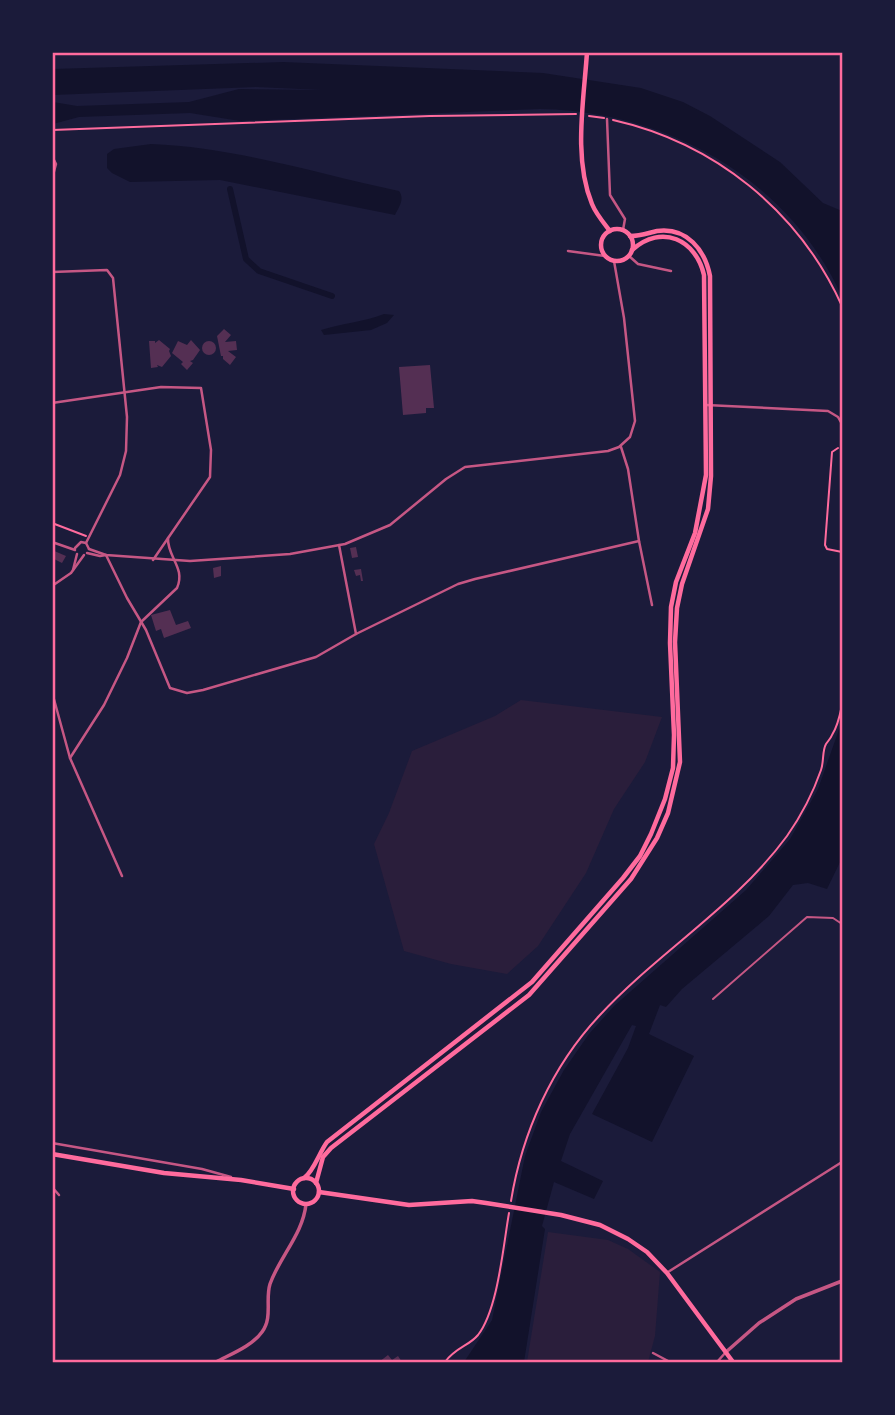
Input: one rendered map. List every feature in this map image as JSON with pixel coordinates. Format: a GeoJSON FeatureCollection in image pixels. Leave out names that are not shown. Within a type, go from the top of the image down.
{"type":"FeatureCollection","features":[{"type":"Feature","properties":{"kind":"main road"},"geometry":{"type":"LineString","coordinates":[[587,52],[583,161],[587,190],[597,215],[610,231]]}},
{"type":"Feature","properties":{"kind":"main road"},"geometry":{"type":"LineString","coordinates":[[623,230],[633,241],[632,250],[623,260],[614,261],[605,256],[601,243],[610,231],[623,230]]}},
{"type":"Feature","properties":{"kind":"main road"},"geometry":{"type":"LineString","coordinates":[[630,236],[656,231],[684,236],[698,247],[707,260],[710,276],[709,405],[706,475],[695,533],[676,582],[671,607],[673,768],[665,799],[640,856],[532,982],[327,1142],[317,1156],[310,1174],[298,1181],[294,1189],[296,1198],[306,1204],[313,1202],[319,1192],[316,1183],[323,1157],[331,1148],[529,995],[631,879],[657,838],[668,813],[680,762],[677,608],[682,584],[708,509],[712,476],[709,405],[704,275],[701,260],[690,247],[676,238],[660,237],[645,241],[632,250]]}},
{"type":"Feature","properties":{"kind":"main road"},"geometry":{"type":"LineString","coordinates":[[53,1154],[164,1174],[241,1180],[294,1189]]}},
{"type":"Feature","properties":{"kind":"main road"},"geometry":{"type":"LineString","coordinates":[[304,1178],[316,1183]]}},
{"type":"Feature","properties":{"kind":"main road"},"geometry":{"type":"LineString","coordinates":[[319,1192],[409,1205],[472,1201],[508,1204],[600,1225],[647,1252],[667,1273],[733,1363]]}},
{"type":"Feature","properties":{"kind":"street"},"geometry":{"type":"LineString","coordinates":[[607,119],[610,195],[625,219],[623,230]]}},
{"type":"Feature","properties":{"kind":"street"},"geometry":{"type":"LineString","coordinates":[[52,156],[56,164],[52,179]]}},
{"type":"Feature","properties":{"kind":"street"},"geometry":{"type":"LineString","coordinates":[[568,251],[605,256]]}},
{"type":"Feature","properties":{"kind":"street"},"geometry":{"type":"LineString","coordinates":[[629,256],[638,264],[671,271]]}},
{"type":"Feature","properties":{"kind":"street"},"geometry":{"type":"LineString","coordinates":[[52,542],[76,552],[176,561],[290,554],[339,545],[378,531],[390,525],[446,479],[466,467],[608,451],[621,447],[630,437],[635,421],[624,318],[614,261]]}},
{"type":"Feature","properties":{"kind":"street"},"geometry":{"type":"LineString","coordinates":[[52,272],[107,270],[113,278],[127,417],[124,462],[86,543],[86,553],[71,573],[52,586]]}},
{"type":"Feature","properties":{"kind":"street"},"geometry":{"type":"LineString","coordinates":[[52,403],[161,387],[201,388],[211,450],[210,477],[153,559]]}},
{"type":"Feature","properties":{"kind":"street"},"geometry":{"type":"LineString","coordinates":[[709,405],[828,411],[838,417],[842,424]]}},
{"type":"Feature","properties":{"kind":"street"},"geometry":{"type":"LineString","coordinates":[[842,443],[842,448]]}},
{"type":"Feature","properties":{"kind":"street"},"geometry":{"type":"LineString","coordinates":[[621,447],[628,469],[652,605]]}},
{"type":"Feature","properties":{"kind":"street"},"geometry":{"type":"LineString","coordinates":[[70,758],[104,705],[141,622],[177,588],[180,572],[168,548],[168,538]]}},
{"type":"Feature","properties":{"kind":"street"},"geometry":{"type":"LineString","coordinates":[[106,555],[141,622],[170,688],[187,693],[316,657],[356,634],[458,584],[639,541]]}},
{"type":"Feature","properties":{"kind":"street"},"geometry":{"type":"LineString","coordinates":[[71,573],[77,544],[86,543]]}},
{"type":"Feature","properties":{"kind":"street"},"geometry":{"type":"LineString","coordinates":[[339,545],[356,634]]}},
{"type":"Feature","properties":{"kind":"street"},"geometry":{"type":"LineString","coordinates":[[52,692],[70,758],[122,876]]}},
{"type":"Feature","properties":{"kind":"street"},"geometry":{"type":"LineString","coordinates":[[52,1143],[202,1169],[241,1180]]}},
{"type":"Feature","properties":{"kind":"street"},"geometry":{"type":"LineString","coordinates":[[667,1273],[842,1162]]}},
{"type":"Feature","properties":{"kind":"street"},"geometry":{"type":"LineString","coordinates":[[52,1187],[59,1195]]}},
{"type":"Feature","properties":{"kind":"street"},"geometry":{"type":"LineString","coordinates":[[216,1363],[255,1340],[267,1323],[271,1284],[304,1218],[306,1204]]}},
{"type":"Feature","properties":{"kind":"street"},"geometry":{"type":"LineString","coordinates":[[717,1363],[759,1323],[796,1299],[842,1280]]}},
{"type":"Feature","properties":{"kind":"street"},"geometry":{"type":"LineString","coordinates":[[653,1353],[670,1363]]}},
{"type":"Feature","properties":{"kind":"lane"},"geometry":{"type":"LineString","coordinates":[[713,999],[807,917],[832,918],[842,924]]}},
{"type":"Feature","properties":{"kind":"path"},"geometry":{"type":"LineString","coordinates":[[52,130],[536,113],[607,119],[651,130],[693,147],[752,187],[776,209],[807,245],[830,280],[842,306]]}},
{"type":"Feature","properties":{"kind":"path"},"geometry":{"type":"LineString","coordinates":[[842,448],[836,447],[832,452],[825,545],[827,549],[842,552]]}},
{"type":"Feature","properties":{"kind":"path"},"geometry":{"type":"LineString","coordinates":[[52,523],[87,536]]}},
{"type":"Feature","properties":{"kind":"path"},"geometry":{"type":"LineString","coordinates":[[508,1204],[528,1132],[572,1049],[611,1003],[735,896],[780,845],[798,820],[814,787],[822,768],[825,745],[838,723],[842,705]]}},
{"type":"Feature","properties":{"kind":"path"},"geometry":{"type":"LineString","coordinates":[[445,1363],[453,1351],[475,1338],[488,1318],[509,1213]]}},
{"type":"Feature","properties":{"kind":"shaded area"},"geometry":{"type":"Polygon","coordinates":[[[283,62],[543,73],[641,88],[683,102],[710,116],[780,162],[823,203],[842,211],[842,297],[819,255],[790,218],[757,186],[719,160],[677,138],[633,123],[587,113],[540,109],[240,121],[190,113],[79,117],[53,124],[53,102],[77,106],[189,102],[239,89],[323,90],[256,87],[53,95],[53,69],[283,62]]]}},
{"type":"Feature","properties":{"kind":"shaded area"},"geometry":{"type":"Polygon","coordinates":[[[151,144],[214,150],[399,191],[401,203],[395,215],[220,180],[130,182],[107,168],[107,154],[114,149],[151,144]]]}},
{"type":"Feature","properties":{"kind":"shaded area"},"geometry":{"type":"Polygon","coordinates":[[[384,314],[394,315],[387,323],[371,330],[324,335],[321,330],[368,319],[384,314]]]}},
{"type":"Feature","properties":{"kind":"shaded area"},"geometry":{"type":"Polygon","coordinates":[[[521,700],[662,717],[645,762],[614,809],[586,873],[538,946],[507,974],[451,964],[404,951],[374,844],[389,813],[412,751],[495,716],[521,700]]]}},
{"type":"Feature","properties":{"kind":"shaded area"},"geometry":{"type":"Polygon","coordinates":[[[842,721],[842,858],[827,889],[808,883],[793,885],[769,916],[682,989],[666,1007],[660,1005],[649,1034],[694,1056],[652,1142],[592,1114],[628,1048],[636,1026],[632,1025],[570,1134],[561,1161],[603,1181],[594,1199],[554,1182],[542,1226],[545,1229],[524,1362],[464,1362],[492,1320],[525,1156],[541,1112],[564,1070],[589,1034],[614,1006],[746,890],[790,839],[818,789],[842,721]]]}},
{"type":"Feature","properties":{"kind":"shaded area"},"geometry":{"type":"Polygon","coordinates":[[[548,1232],[608,1240],[628,1249],[660,1272],[655,1336],[648,1362],[527,1362],[548,1232]]]}},
{"type":"Feature","properties":{"kind":"building"},"geometry":{"type":"Polygon","coordinates":[[[224,329],[231,335],[225,342],[236,341],[237,350],[228,351],[236,357],[230,365],[221,356],[217,336],[224,329]]]}},
{"type":"Feature","properties":{"kind":"building"},"geometry":{"type":"Polygon","coordinates":[[[159,340],[170,349],[171,356],[162,367],[157,365],[158,367],[151,368],[149,341],[155,343],[159,340]]]}},
{"type":"Feature","properties":{"kind":"building"},"geometry":{"type":"Polygon","coordinates":[[[191,340],[200,350],[190,361],[193,363],[187,370],[181,364],[183,362],[172,353],[178,341],[187,345],[191,340]]]}},
{"type":"Feature","properties":{"kind":"building"},"geometry":{"type":"Polygon","coordinates":[[[206,341],[212,341],[216,348],[212,355],[206,355],[202,351],[202,345],[206,341]]]}},
{"type":"Feature","properties":{"kind":"building"},"geometry":{"type":"Polygon","coordinates":[[[430,365],[434,408],[426,408],[426,413],[403,415],[399,367],[430,365]]]}},
{"type":"Feature","properties":{"kind":"building"},"geometry":{"type":"Polygon","coordinates":[[[356,547],[358,557],[352,558],[350,548],[356,547]]]}},
{"type":"Feature","properties":{"kind":"building"},"geometry":{"type":"Polygon","coordinates":[[[52,550],[66,556],[62,563],[52,558],[52,550]]]}},
{"type":"Feature","properties":{"kind":"building"},"geometry":{"type":"Polygon","coordinates":[[[221,566],[221,576],[214,578],[213,568],[221,566]]]}},
{"type":"Feature","properties":{"kind":"building"},"geometry":{"type":"Polygon","coordinates":[[[361,569],[363,581],[360,575],[356,576],[354,570],[361,569]]]}},
{"type":"Feature","properties":{"kind":"building"},"geometry":{"type":"Polygon","coordinates":[[[170,610],[176,625],[188,621],[191,628],[164,638],[161,629],[156,631],[151,615],[170,610]]]}},
{"type":"Feature","properties":{"kind":"building"},"geometry":{"type":"Polygon","coordinates":[[[388,1355],[392,1360],[398,1356],[402,1362],[379,1362],[388,1355]]]}},
{"type":"Feature","properties":{"kind":"waterway"},"geometry":{"type":"LineString","coordinates":[[230,189],[246,259],[259,271],[332,296]]}}]}
